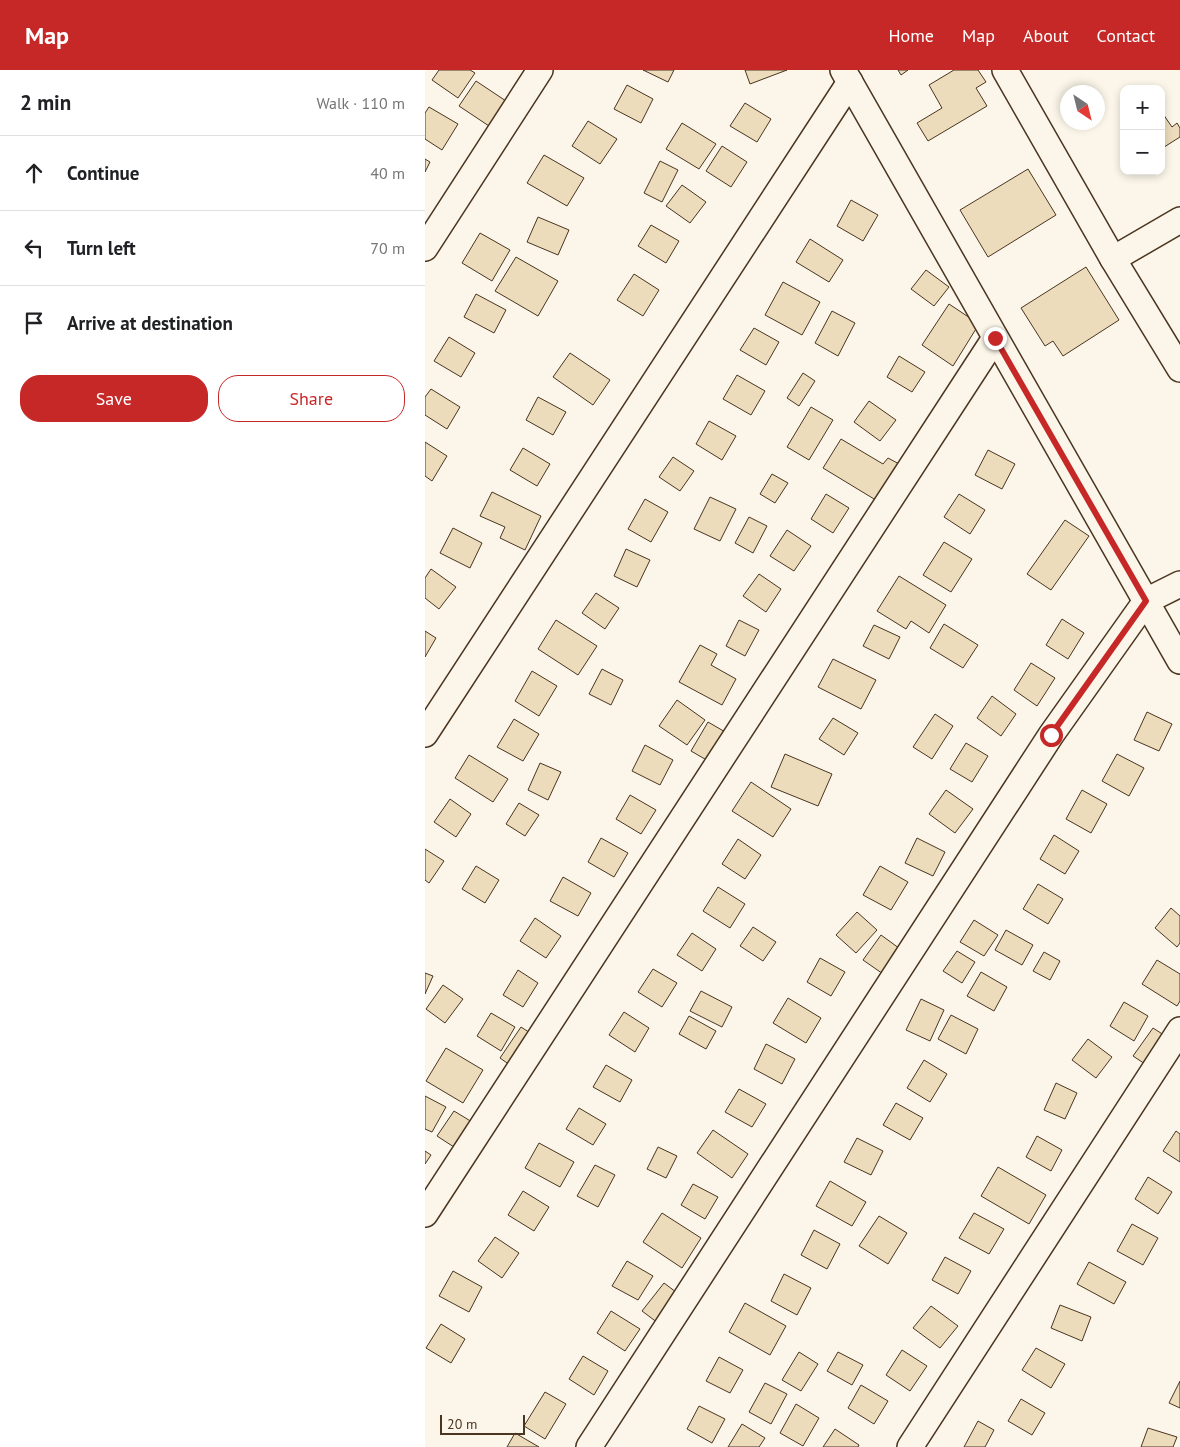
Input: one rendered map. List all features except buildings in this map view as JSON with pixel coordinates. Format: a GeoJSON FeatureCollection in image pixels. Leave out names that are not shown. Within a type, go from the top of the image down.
{"type":"FeatureCollection","features":[{"type":"Feature","properties":{"kind":"street"},"geometry":{"type":"LineString","coordinates":[[425,248],[539,70]]}},
{"type":"Feature","properties":{"kind":"street"},"geometry":{"type":"LineString","coordinates":[[1005,70],[1113,259],[1180,369]]}},
{"type":"Feature","properties":{"kind":"street"},"geometry":{"type":"LineString","coordinates":[[425,734],[846,76],[1180,661]]}},
{"type":"Feature","properties":{"kind":"street"},"geometry":{"type":"LineString","coordinates":[[1113,259],[1180,220]]}},
{"type":"Feature","properties":{"kind":"street"},"geometry":{"type":"LineString","coordinates":[[425,1214],[995,338]]}},
{"type":"Feature","properties":{"kind":"street"},"geometry":{"type":"LineString","coordinates":[[589,1447],[1051,735],[1146,601],[1180,584]]}},
{"type":"Feature","properties":{"kind":"street"},"geometry":{"type":"LineString","coordinates":[[910,1447],[1180,1030]]}},
{"type":"Feature","properties":{"kind":"route"},"geometry":{"type":"LineString","coordinates":[[995,338],[1146,601],[1051,735]]}}]}
